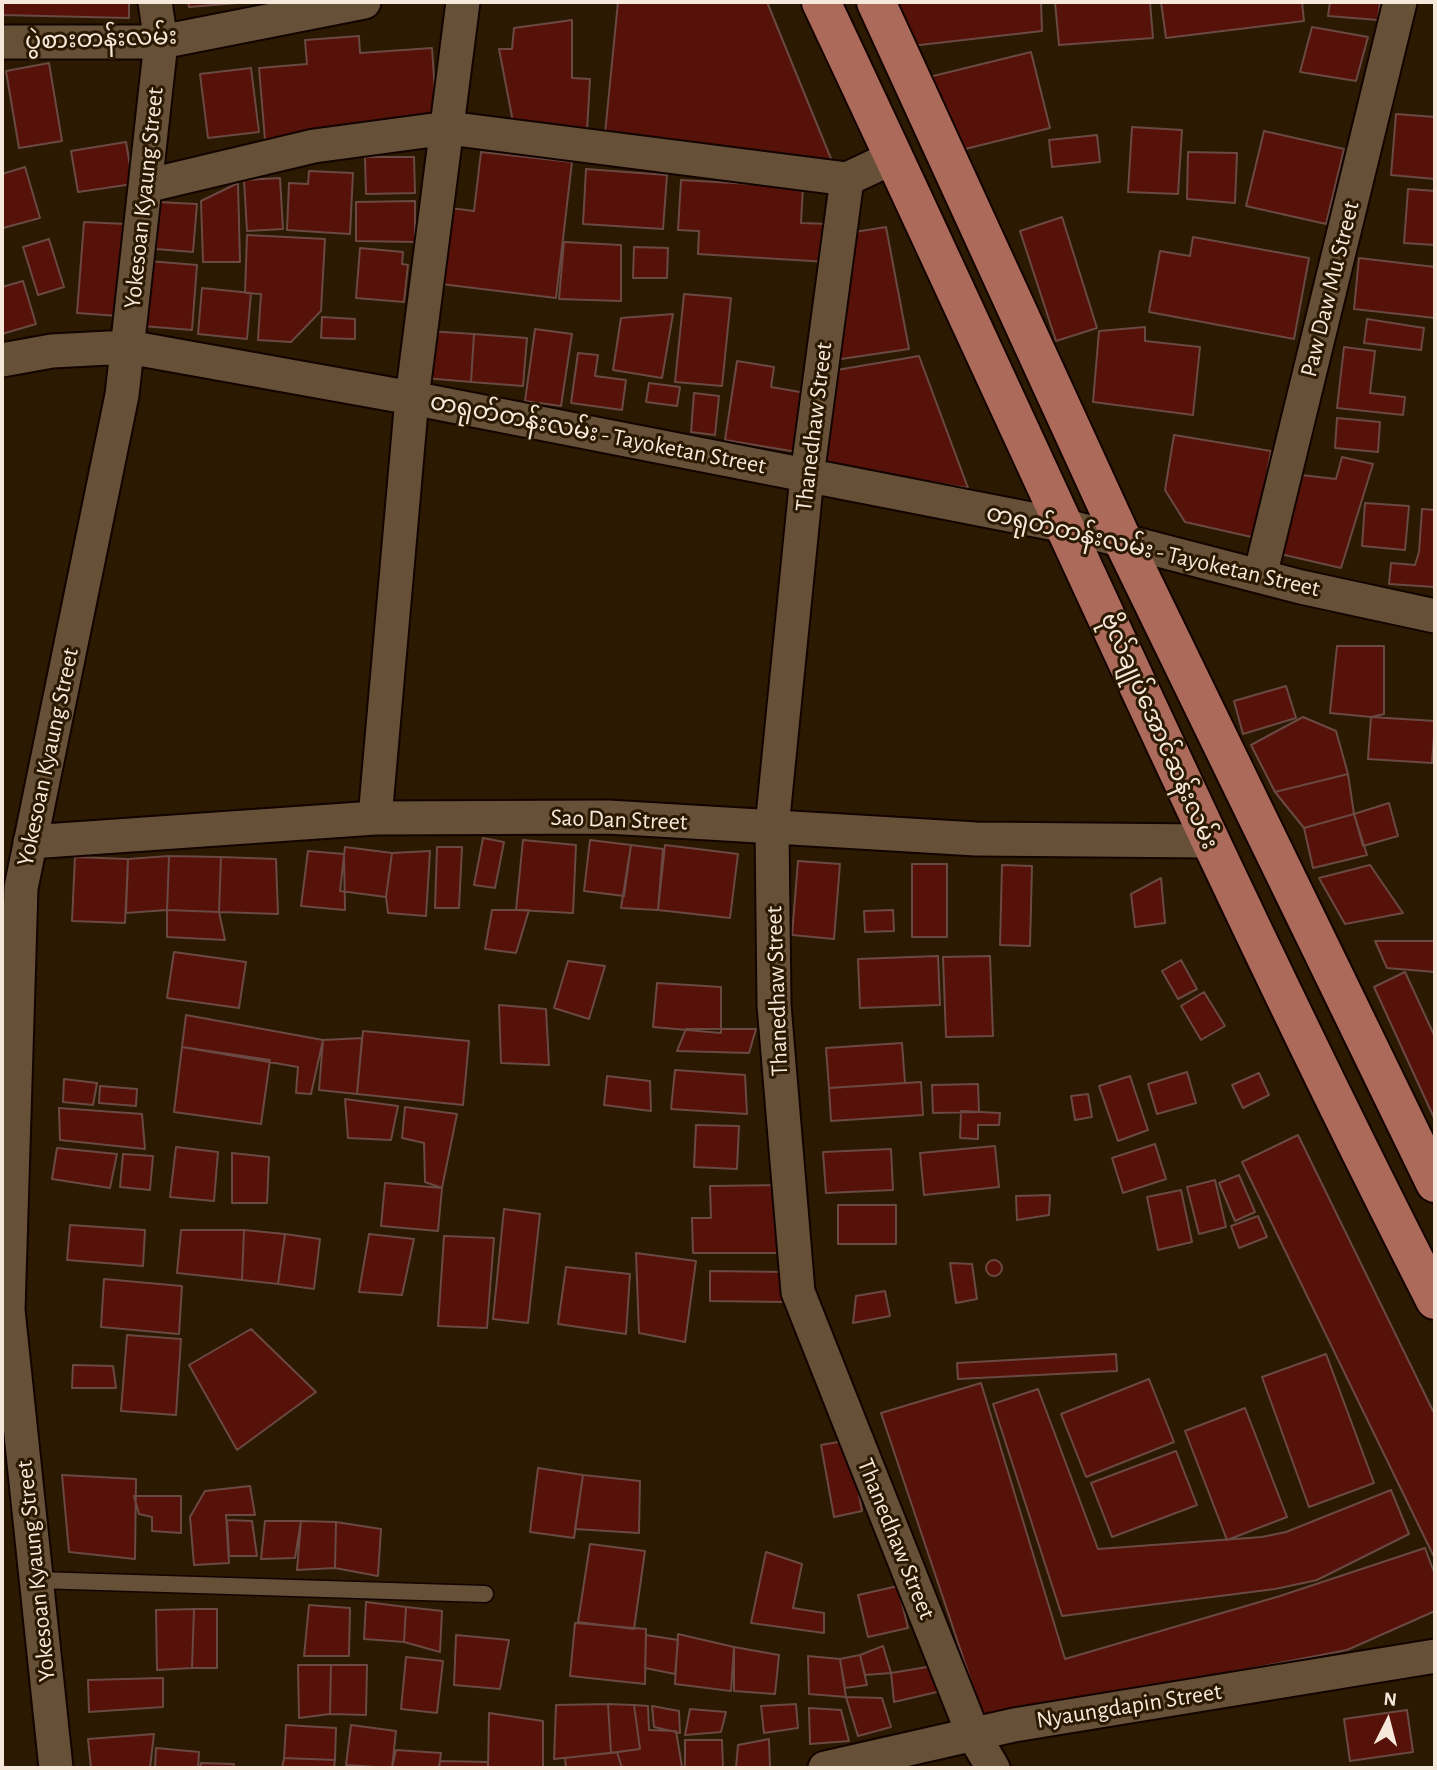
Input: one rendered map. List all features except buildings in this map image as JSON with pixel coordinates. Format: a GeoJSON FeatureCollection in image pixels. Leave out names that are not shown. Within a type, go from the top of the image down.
{"type":"FeatureCollection","features":[{"type":"Feature","properties":{"kind":"highway","name":"ဗိုလ်ချုပ်အောင်ဆန်းလမ်း"},"geometry":{"type":"LineString","coordinates":[[821,2],[1066,526],[1208,841],[1343,1121],[1435,1300]]}},
{"type":"Feature","properties":{"kind":"highway","name":"ဗိုလ်ချုပ်အောင်ဆန်းလမ်း"},"geometry":{"type":"LineString","coordinates":[[876,2],[1123,541],[1435,1183]]}},
{"type":"Feature","properties":{"kind":"street","name":"Yokesoan Kyaung Street"},"geometry":{"type":"LineString","coordinates":[[56,1768],[8,1310],[21,888],[122,396],[161,42],[155,2]]}},
{"type":"Feature","properties":{"kind":"street","name":"ပွဲစားတန်းလမ်း"},"geometry":{"type":"LineString","coordinates":[[2,42],[161,42],[364,2]]}},
{"type":"Feature","properties":{"kind":"street"},"geometry":{"type":"LineString","coordinates":[[375,818],[412,398],[463,2]]}},
{"type":"Feature","properties":{"kind":"street","name":"Paw Daw Mu Street"},"geometry":{"type":"LineString","coordinates":[[1260,576],[1400,2]]}},
{"type":"Feature","properties":{"kind":"street"},"geometry":{"type":"LineString","coordinates":[[146,186],[314,146],[448,128],[847,179],[894,157]]}},
{"type":"Feature","properties":{"kind":"street","name":"Thanedhaw Street"},"geometry":{"type":"LineString","coordinates":[[847,179],[807,475],[772,827],[774,1005],[798,1292],[973,1734],[993,1768]]}},
{"type":"Feature","properties":{"kind":"street","name":"တရုတ်တန်းလမ်း - Tayoketan Street"},"geometry":{"type":"LineString","coordinates":[[2,360],[52,351],[128,347],[412,398],[1066,526],[1260,576],[1435,616]]}},
{"type":"Feature","properties":{"kind":"street","name":"Sao Dan Street"},"geometry":{"type":"LineString","coordinates":[[30,842],[375,818],[608,817],[976,839],[1208,841]]}},
{"type":"Feature","properties":{"kind":"street","name":"Nyaungdapin Street"},"geometry":{"type":"LineString","coordinates":[[825,1768],[1014,1725],[1435,1656]]}},
{"type":"Feature","properties":{"kind":"lane"},"geometry":{"type":"LineString","coordinates":[[37,1580],[485,1594]]}}]}
